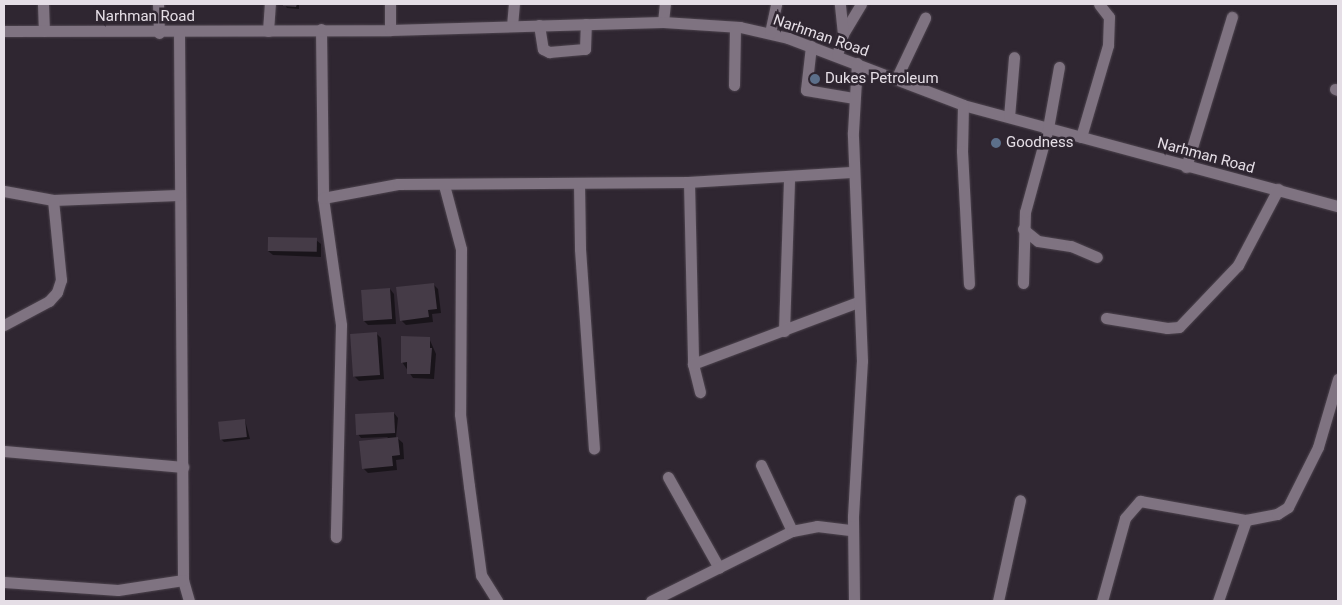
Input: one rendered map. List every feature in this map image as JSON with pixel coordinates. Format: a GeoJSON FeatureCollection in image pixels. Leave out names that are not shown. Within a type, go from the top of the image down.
{"type":"FeatureCollection","features":[{"type":"Feature","properties":{"kind":"street"},"geometry":{"type":"LineString","coordinates":[[43,4],[44,31]]}},
{"type":"Feature","properties":{"kind":"street"},"geometry":{"type":"LineString","coordinates":[[158,4],[159,33]]}},
{"type":"Feature","properties":{"kind":"street"},"geometry":{"type":"LineString","coordinates":[[268,31],[270,4]]}},
{"type":"Feature","properties":{"kind":"street"},"geometry":{"type":"LineString","coordinates":[[390,4],[390,30]]}},
{"type":"Feature","properties":{"kind":"street"},"geometry":{"type":"LineString","coordinates":[[512,26],[514,4]]}},
{"type":"Feature","properties":{"kind":"street"},"geometry":{"type":"LineString","coordinates":[[663,22],[665,4]]}},
{"type":"Feature","properties":{"kind":"street"},"geometry":{"type":"LineString","coordinates":[[770,33],[776,4]]}},
{"type":"Feature","properties":{"kind":"street"},"geometry":{"type":"LineString","coordinates":[[840,4],[843,34]]}},
{"type":"Feature","properties":{"kind":"street"},"geometry":{"type":"LineString","coordinates":[[837,55],[843,34],[862,4]]}},
{"type":"Feature","properties":{"kind":"street"},"geometry":{"type":"LineString","coordinates":[[1081,137],[1108,45],[1109,17],[1099,4]]}},
{"type":"Feature","properties":{"kind":"street"},"geometry":{"type":"LineString","coordinates":[[1186,167],[1232,17]]}},
{"type":"Feature","properties":{"kind":"street"},"geometry":{"type":"LineString","coordinates":[[896,79],[925,18]]}},
{"type":"Feature","properties":{"kind":"street","name":"Narhman Road"},"geometry":{"type":"LineString","coordinates":[[4,32],[159,33],[321,28],[390,30],[663,22],[735,27],[770,33],[811,46],[963,105],[1186,167],[1338,206]]}},
{"type":"Feature","properties":{"kind":"street"},"geometry":{"type":"LineString","coordinates":[[539,26],[543,48],[549,52],[585,49],[586,24]]}},
{"type":"Feature","properties":{"kind":"street"},"geometry":{"type":"LineString","coordinates":[[734,85],[735,27]]}},
{"type":"Feature","properties":{"kind":"street"},"geometry":{"type":"LineString","coordinates":[[321,28],[322,198],[341,325],[336,537]]}},
{"type":"Feature","properties":{"kind":"street"},"geometry":{"type":"LineString","coordinates":[[179,32],[178,195],[183,466],[182,580],[189,601]]}},
{"type":"Feature","properties":{"kind":"street"},"geometry":{"type":"LineString","coordinates":[[811,46],[806,90],[854,98]]}},
{"type":"Feature","properties":{"kind":"street"},"geometry":{"type":"LineString","coordinates":[[1009,117],[1014,57]]}},
{"type":"Feature","properties":{"kind":"street"},"geometry":{"type":"LineString","coordinates":[[854,601],[852,530],[862,368],[854,172],[854,98],[857,63]]}},
{"type":"Feature","properties":{"kind":"street"},"geometry":{"type":"LineString","coordinates":[[1023,283],[1023,229],[1048,128],[1059,67]]}},
{"type":"Feature","properties":{"kind":"street"},"geometry":{"type":"LineString","coordinates":[[963,105],[962,151],[969,284]]}},
{"type":"Feature","properties":{"kind":"street"},"geometry":{"type":"LineString","coordinates":[[322,198],[398,184],[689,182],[854,172]]}},
{"type":"Feature","properties":{"kind":"street"},"geometry":{"type":"LineString","coordinates":[[784,331],[789,177]]}},
{"type":"Feature","properties":{"kind":"street"},"geometry":{"type":"LineString","coordinates":[[689,182],[693,364],[700,392]]}},
{"type":"Feature","properties":{"kind":"street"},"geometry":{"type":"LineString","coordinates":[[579,183],[580,258],[594,449]]}},
{"type":"Feature","properties":{"kind":"street"},"geometry":{"type":"LineString","coordinates":[[444,185],[461,249],[460,414],[469,486],[482,575],[497,601]]}},
{"type":"Feature","properties":{"kind":"street"},"geometry":{"type":"LineString","coordinates":[[1106,318],[1167,328],[1179,326],[1238,265],[1278,190]]}},
{"type":"Feature","properties":{"kind":"street"},"geometry":{"type":"LineString","coordinates":[[4,191],[53,200],[178,195]]}},
{"type":"Feature","properties":{"kind":"street"},"geometry":{"type":"LineString","coordinates":[[4,325],[49,301],[57,292],[61,280],[53,200]]}},
{"type":"Feature","properties":{"kind":"street"},"geometry":{"type":"LineString","coordinates":[[1023,229],[1038,241],[1071,246],[1097,257]]}},
{"type":"Feature","properties":{"kind":"street"},"geometry":{"type":"LineString","coordinates":[[693,364],[858,302]]}},
{"type":"Feature","properties":{"kind":"street"},"geometry":{"type":"LineString","coordinates":[[1102,601],[1125,518],[1140,501],[1246,520],[1277,514],[1288,507],[1318,447],[1338,379]]}},
{"type":"Feature","properties":{"kind":"street"},"geometry":{"type":"LineString","coordinates":[[4,451],[183,466]]}},
{"type":"Feature","properties":{"kind":"street"},"geometry":{"type":"LineString","coordinates":[[761,465],[792,531]]}},
{"type":"Feature","properties":{"kind":"street"},"geometry":{"type":"LineString","coordinates":[[668,477],[719,568]]}},
{"type":"Feature","properties":{"kind":"street"},"geometry":{"type":"LineString","coordinates":[[998,601],[1020,500]]}},
{"type":"Feature","properties":{"kind":"street"},"geometry":{"type":"LineString","coordinates":[[1218,601],[1246,520]]}},
{"type":"Feature","properties":{"kind":"street"},"geometry":{"type":"LineString","coordinates":[[651,601],[792,531],[817,526],[852,530]]}},
{"type":"Feature","properties":{"kind":"street"},"geometry":{"type":"LineString","coordinates":[[4,582],[117,596],[182,580]]}},
{"type":"Feature","properties":{"kind":"building"},"geometry":{"type":"Polygon","coordinates":[[[283,4],[297,4],[296,7],[283,6],[283,4]]]}},
{"type":"Feature","properties":{"kind":"building"},"geometry":{"type":"Polygon","coordinates":[[[268,237],[317,238],[317,252],[268,251],[268,237]]]}},
{"type":"Feature","properties":{"kind":"building"},"geometry":{"type":"Polygon","coordinates":[[[434,283],[437,309],[428,310],[429,317],[400,321],[396,287],[434,283]]]}},
{"type":"Feature","properties":{"kind":"building"},"geometry":{"type":"Polygon","coordinates":[[[390,288],[392,319],[363,321],[361,290],[390,288]]]}},
{"type":"Feature","properties":{"kind":"building"},"geometry":{"type":"Polygon","coordinates":[[[377,332],[380,375],[353,377],[350,334],[377,332]]]}},
{"type":"Feature","properties":{"kind":"building"},"geometry":{"type":"Polygon","coordinates":[[[401,336],[430,337],[430,348],[432,348],[430,374],[407,374],[407,362],[401,363],[401,336]]]}},
{"type":"Feature","properties":{"kind":"building"},"geometry":{"type":"Polygon","coordinates":[[[394,412],[395,433],[356,435],[355,414],[394,412]]]}},
{"type":"Feature","properties":{"kind":"building"},"geometry":{"type":"Polygon","coordinates":[[[245,419],[247,437],[220,440],[218,422],[245,419]]]}},
{"type":"Feature","properties":{"kind":"building"},"geometry":{"type":"Polygon","coordinates":[[[398,437],[400,455],[392,456],[393,466],[362,469],[359,441],[398,437]]]}},
{"type":"Feature","properties":{"kind":"place","name":"Dukes Petroleum"},"geometry":{"type":"Point","coordinates":[815,79]}},
{"type":"Feature","properties":{"kind":"place","name":"Goodness"},"geometry":{"type":"Point","coordinates":[996,143]}}]}
